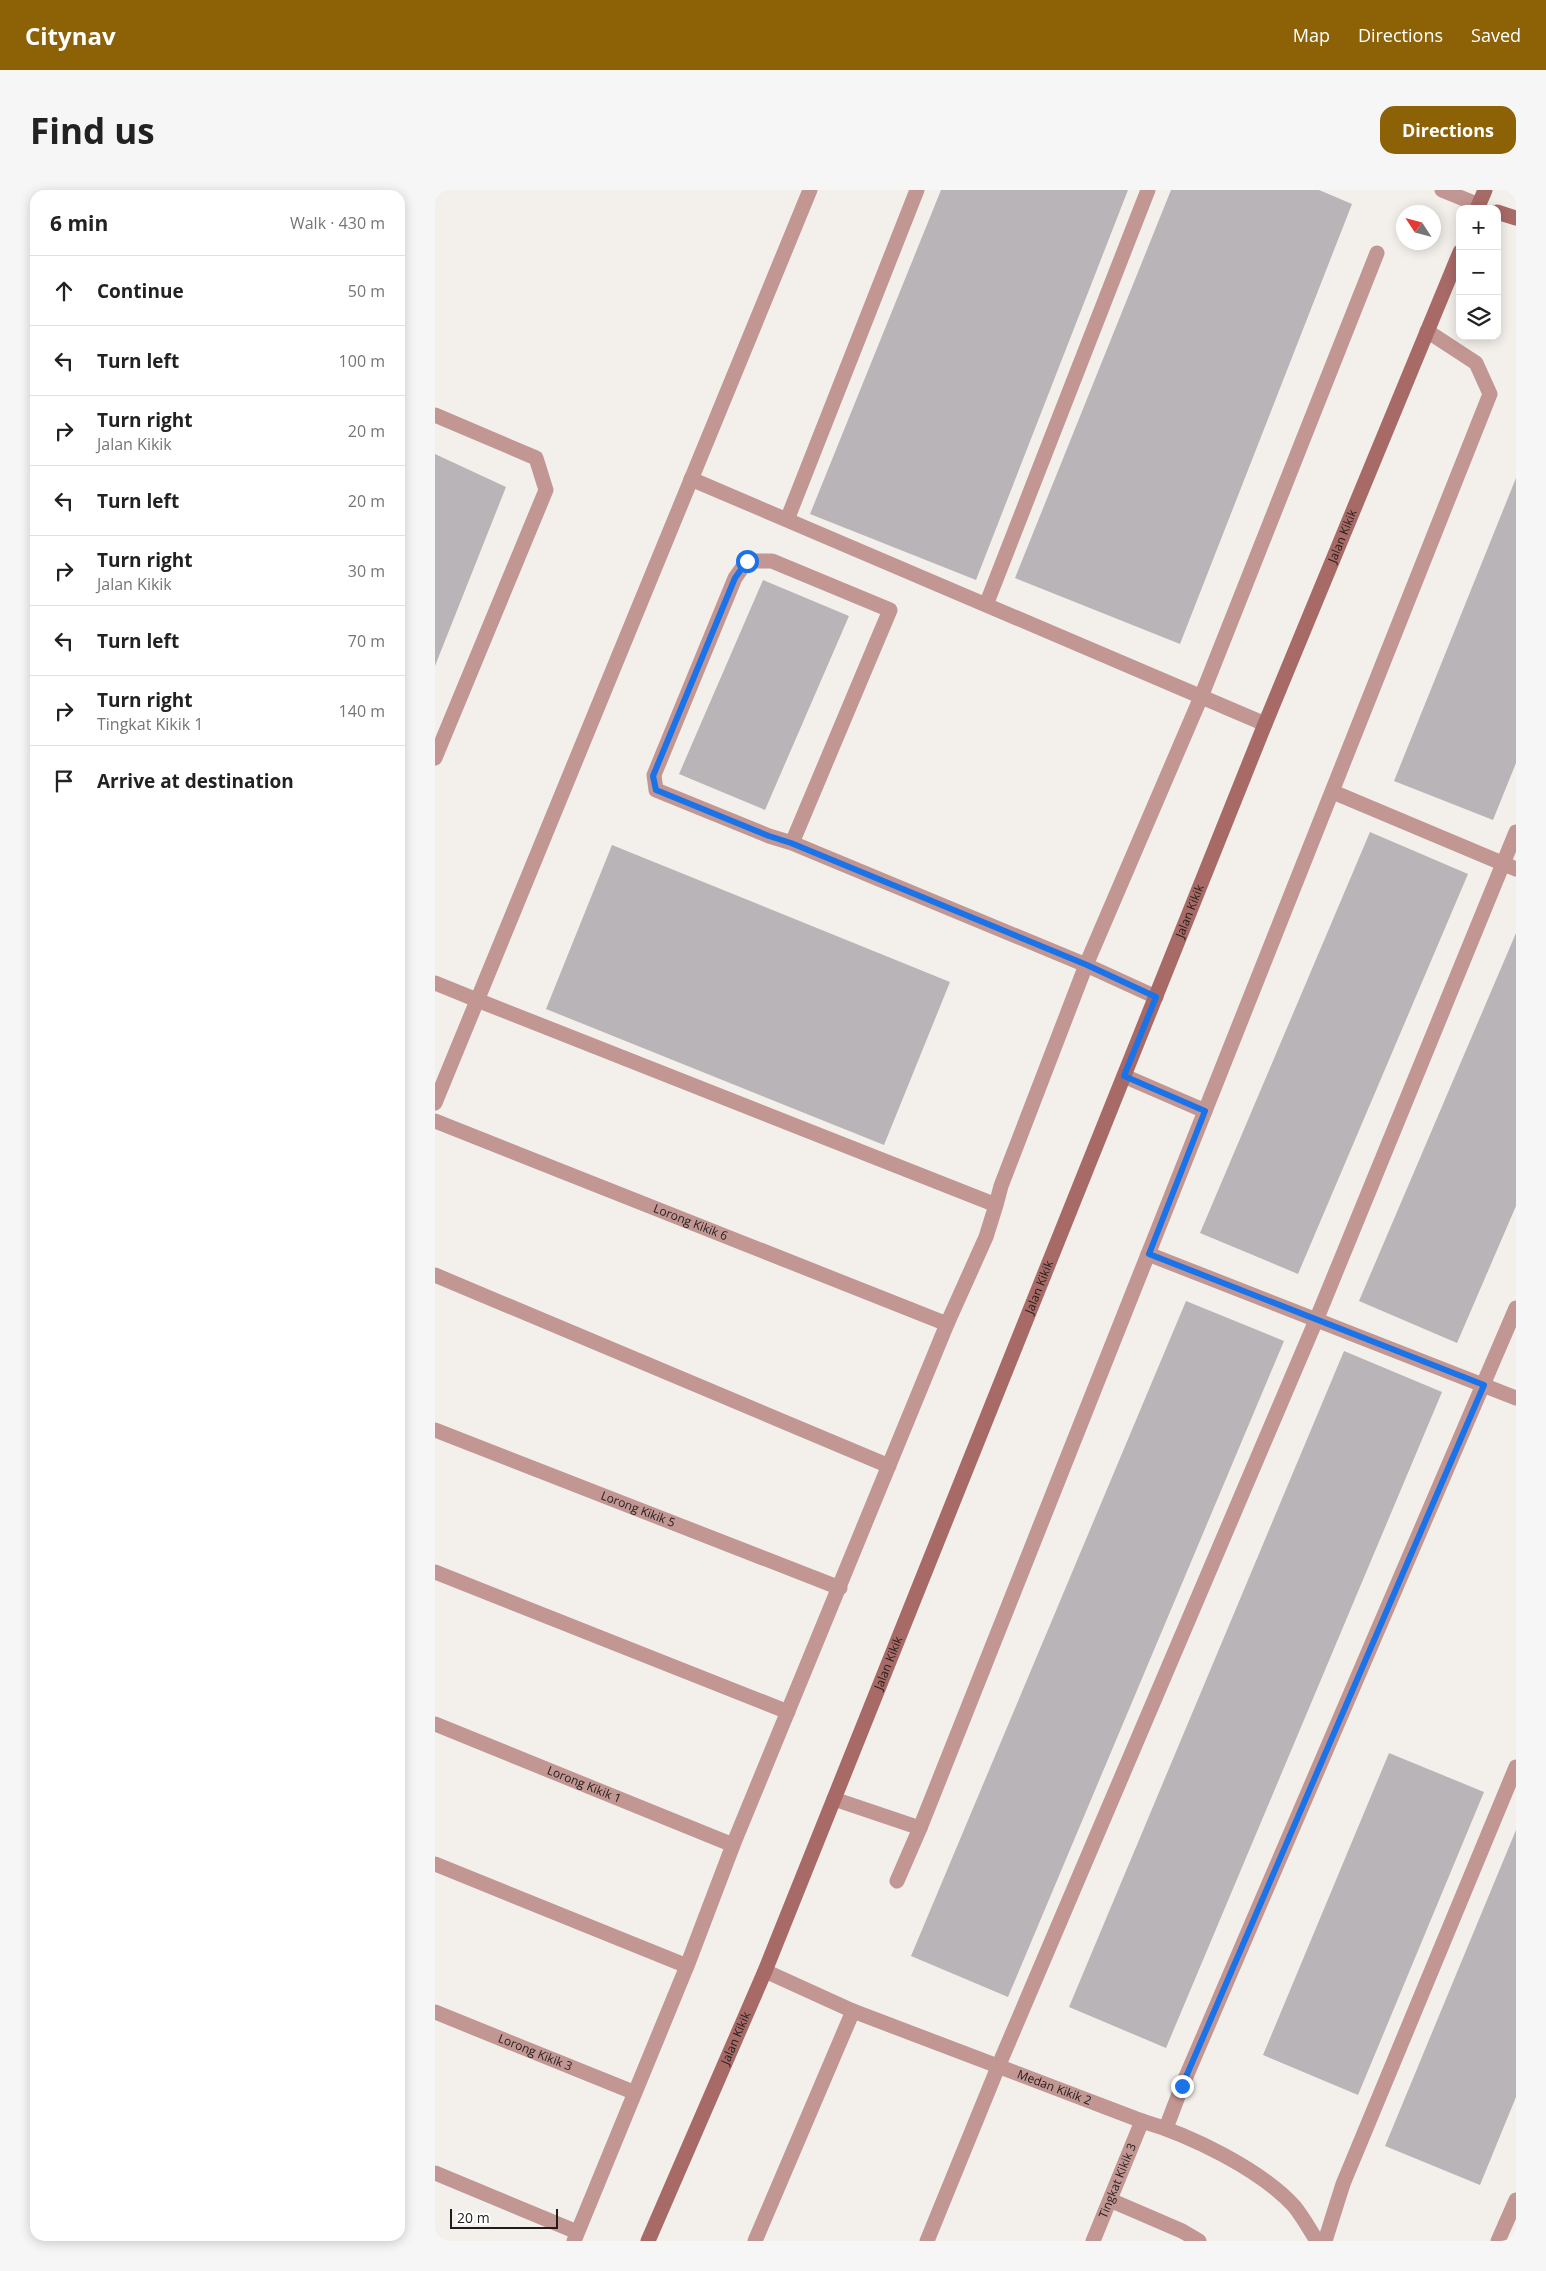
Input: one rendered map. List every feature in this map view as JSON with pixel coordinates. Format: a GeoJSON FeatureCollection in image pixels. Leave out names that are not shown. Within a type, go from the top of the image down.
{"type":"FeatureCollection","features":[{"type":"Feature","properties":{"kind":"street"},"geometry":{"type":"LineString","coordinates":[[435,1103],[809,190]]}},
{"type":"Feature","properties":{"kind":"street"},"geometry":{"type":"LineString","coordinates":[[787,520],[917,190]]}},
{"type":"Feature","properties":{"kind":"street"},"geometry":{"type":"LineString","coordinates":[[987,605],[1147,190]]}},
{"type":"Feature","properties":{"kind":"street"},"geometry":{"type":"LineString","coordinates":[[1443,190],[1476,205]]}},
{"type":"Feature","properties":{"kind":"street"},"geometry":{"type":"LineString","coordinates":[[1482,205],[1485,190]]}},
{"type":"Feature","properties":{"kind":"street"},"geometry":{"type":"LineString","coordinates":[[1501,213],[1516,218]]}},
{"type":"Feature","properties":{"kind":"street"},"geometry":{"type":"LineString","coordinates":[[435,2173],[575,2236],[633,2092],[687,1966],[733,1845],[947,1324],[987,1237],[1001,1186],[1087,965],[1201,697],[1377,252]]}},
{"type":"Feature","properties":{"kind":"street","name":"Jalan Kikik"},"geometry":{"type":"LineString","coordinates":[[648,2241],[765,1971],[1265,724],[1456,262]]}},
{"type":"Feature","properties":{"kind":"street"},"geometry":{"type":"LineString","coordinates":[[897,1881],[920,1828],[1149,1254],[1490,394],[1476,362],[1427,331]]}},
{"type":"Feature","properties":{"kind":"street"},"geometry":{"type":"LineString","coordinates":[[435,415],[536,458],[546,490],[435,758]]}},
{"type":"Feature","properties":{"kind":"street"},"geometry":{"type":"LineString","coordinates":[[691,479],[1265,724]]}},
{"type":"Feature","properties":{"kind":"street"},"geometry":{"type":"LineString","coordinates":[[791,843],[890,610],[772,561],[747,561],[735,578],[653,776],[656,790],[769,836],[791,843],[1087,965],[1156,997]]}},
{"type":"Feature","properties":{"kind":"street"},"geometry":{"type":"LineString","coordinates":[[1333,792],[1509,867]]}},
{"type":"Feature","properties":{"kind":"street"},"geometry":{"type":"LineString","coordinates":[[927,2241],[998,2067],[1509,867],[1516,832]]}},
{"type":"Feature","properties":{"kind":"street"},"geometry":{"type":"LineString","coordinates":[[435,983],[996,1205]]}},
{"type":"Feature","properties":{"kind":"street"},"geometry":{"type":"LineString","coordinates":[[1124,1076],[1205,1111]]}},
{"type":"Feature","properties":{"kind":"street","name":"Lorong Kikik 6"},"geometry":{"type":"LineString","coordinates":[[435,1121],[947,1324]]}},
{"type":"Feature","properties":{"kind":"street"},"geometry":{"type":"LineString","coordinates":[[1149,1254],[1317,1318],[1516,1398]]}},
{"type":"Feature","properties":{"kind":"street"},"geometry":{"type":"LineString","coordinates":[[435,1275],[889,1466]]}},
{"type":"Feature","properties":{"kind":"street"},"geometry":{"type":"LineString","coordinates":[[1166,2128],[1182,2086],[1516,1308]]}},
{"type":"Feature","properties":{"kind":"street","name":"Lorong Kikik 5"},"geometry":{"type":"LineString","coordinates":[[435,1430],[840,1588]]}},
{"type":"Feature","properties":{"kind":"street"},"geometry":{"type":"LineString","coordinates":[[435,1572],[788,1712]]}},
{"type":"Feature","properties":{"kind":"street","name":"Lorong Kikik 1"},"geometry":{"type":"LineString","coordinates":[[435,1724],[733,1845]]}},
{"type":"Feature","properties":{"kind":"street"},"geometry":{"type":"LineString","coordinates":[[1325,2241],[1343,2184],[1516,1767]]}},
{"type":"Feature","properties":{"kind":"street"},"geometry":{"type":"LineString","coordinates":[[834,1799],[920,1828]]}},
{"type":"Feature","properties":{"kind":"street"},"geometry":{"type":"LineString","coordinates":[[435,1864],[687,1966]]}},
{"type":"Feature","properties":{"kind":"street","name":"Medan Kikik 2"},"geometry":{"type":"LineString","coordinates":[[765,1971],[853,2011],[1142,2121],[1166,2128],[1254,2172],[1293,2206],[1317,2241]]}},
{"type":"Feature","properties":{"kind":"street"},"geometry":{"type":"LineString","coordinates":[[755,2241],[853,2011]]}},
{"type":"Feature","properties":{"kind":"street","name":"Lorong Kikik 3"},"geometry":{"type":"LineString","coordinates":[[435,2012],[633,2092]]}},
{"type":"Feature","properties":{"kind":"street","name":"Tingkat Kikik 3"},"geometry":{"type":"LineString","coordinates":[[1093,2241],[1142,2121]]}},
{"type":"Feature","properties":{"kind":"street"},"geometry":{"type":"LineString","coordinates":[[1110,2200],[1182,2231],[1199,2241]]}},
{"type":"Feature","properties":{"kind":"street"},"geometry":{"type":"LineString","coordinates":[[1498,2241],[1516,2200]]}},
{"type":"Feature","properties":{"kind":"building"},"geometry":{"type":"Polygon","coordinates":[[[941,190],[1128,190],[976,580],[810,514],[941,190]]]}},
{"type":"Feature","properties":{"kind":"building"},"geometry":{"type":"Polygon","coordinates":[[[1171,190],[1319,190],[1352,204],[1180,644],[1015,578],[1171,190]]]}},
{"type":"Feature","properties":{"kind":"building"},"geometry":{"type":"Polygon","coordinates":[[[435,454],[506,487],[435,666],[435,454]]]}},
{"type":"Feature","properties":{"kind":"building"},"geometry":{"type":"Polygon","coordinates":[[[1516,478],[1516,763],[1493,820],[1394,781],[1516,478]]]}},
{"type":"Feature","properties":{"kind":"building"},"geometry":{"type":"Polygon","coordinates":[[[763,580],[849,616],[765,810],[679,774],[763,580]]]}},
{"type":"Feature","properties":{"kind":"building"},"geometry":{"type":"Polygon","coordinates":[[[1370,832],[1468,874],[1298,1274],[1200,1233],[1370,832]]]}},
{"type":"Feature","properties":{"kind":"building"},"geometry":{"type":"Polygon","coordinates":[[[612,845],[950,982],[884,1145],[546,1009],[612,845]]]}},
{"type":"Feature","properties":{"kind":"building"},"geometry":{"type":"Polygon","coordinates":[[[1516,933],[1516,1206],[1457,1343],[1359,1301],[1516,933]]]}},
{"type":"Feature","properties":{"kind":"building"},"geometry":{"type":"Polygon","coordinates":[[[1186,1301],[1284,1341],[1008,1997],[911,1956],[1186,1301]]]}},
{"type":"Feature","properties":{"kind":"building"},"geometry":{"type":"Polygon","coordinates":[[[1344,1351],[1442,1392],[1166,2048],[1069,2007],[1344,1351]]]}},
{"type":"Feature","properties":{"kind":"building"},"geometry":{"type":"Polygon","coordinates":[[[1389,1753],[1484,1792],[1358,2095],[1263,2055],[1389,1753]]]}},
{"type":"Feature","properties":{"kind":"building"},"geometry":{"type":"Polygon","coordinates":[[[1516,1830],[1516,2097],[1480,2185],[1385,2146],[1516,1830]]]}},
{"type":"Feature","properties":{"kind":"route"},"geometry":{"type":"LineString","coordinates":[[747,561],[735,578],[653,776],[656,790],[769,836],[791,843],[1087,965],[1156,997],[1124,1076],[1205,1111],[1149,1254],[1317,1318],[1484,1385],[1182,2086]]}}]}
